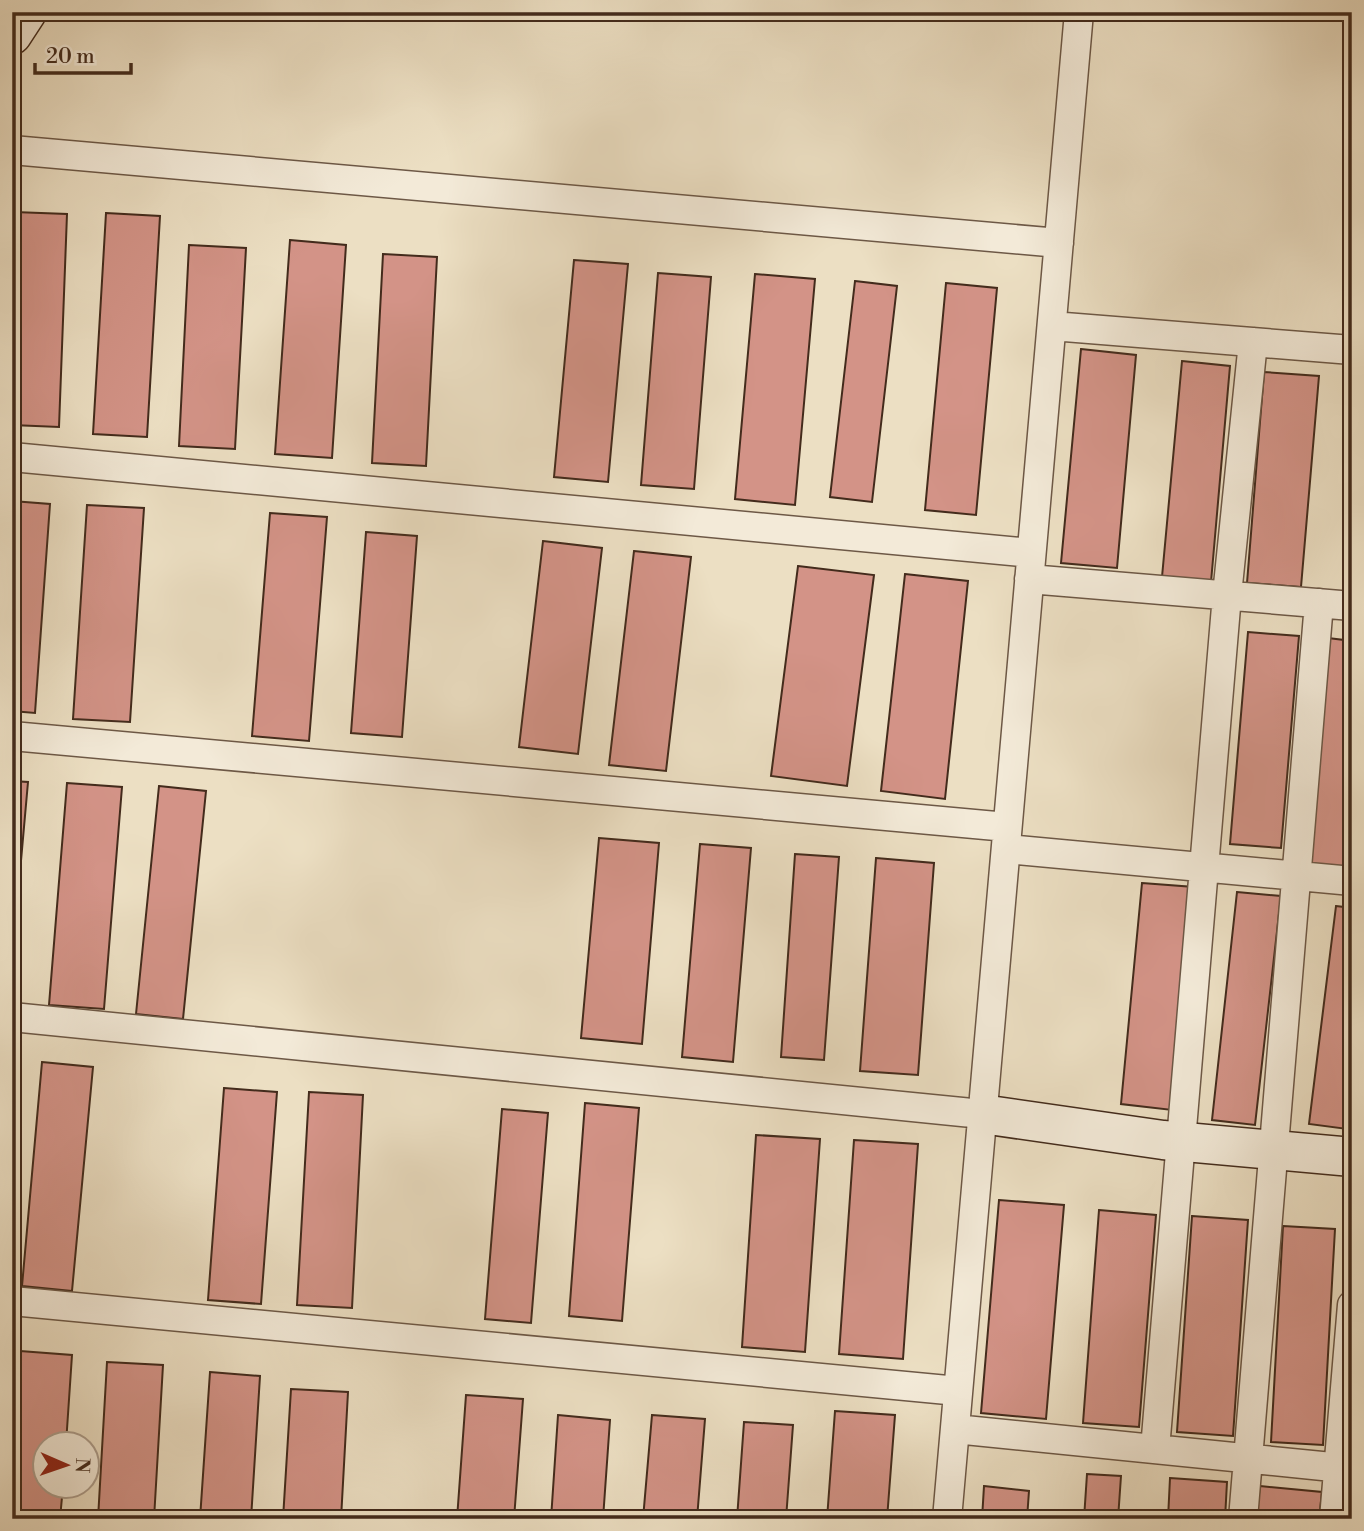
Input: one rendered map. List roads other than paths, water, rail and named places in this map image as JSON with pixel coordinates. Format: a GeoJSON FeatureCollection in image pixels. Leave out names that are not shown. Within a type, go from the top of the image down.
{"type":"FeatureCollection","features":[{"type":"Feature","properties":{"kind":"street"},"geometry":{"type":"LineString","coordinates":[[12,35],[27,12]]}},
{"type":"Feature","properties":{"kind":"street"},"geometry":{"type":"LineString","coordinates":[[947,1519],[1079,12]]}},
{"type":"Feature","properties":{"kind":"street"},"geometry":{"type":"LineString","coordinates":[[12,150],[1059,243]]}},
{"type":"Feature","properties":{"kind":"street"},"geometry":{"type":"LineString","coordinates":[[1052,327],[1352,350]]}},
{"type":"Feature","properties":{"kind":"street"},"geometry":{"type":"LineString","coordinates":[[1155,1449],[1227,595],[1253,342]]}},
{"type":"Feature","properties":{"kind":"street"},"geometry":{"type":"LineString","coordinates":[[12,457],[1030,566],[1227,595],[1352,606]]}},
{"type":"Feature","properties":{"kind":"street"},"geometry":{"type":"LineString","coordinates":[[1243,1519],[1319,603]]}},
{"type":"Feature","properties":{"kind":"street"},"geometry":{"type":"LineString","coordinates":[[12,736],[1006,838],[1203,867],[1352,881]]}},
{"type":"Feature","properties":{"kind":"street"},"geometry":{"type":"LineString","coordinates":[[12,1017],[982,1114],[1181,1142],[1352,1157]]}},
{"type":"Feature","properties":{"kind":"street"},"geometry":{"type":"LineString","coordinates":[[12,1301],[958,1391]]}},
{"type":"Feature","properties":{"kind":"street"},"geometry":{"type":"LineString","coordinates":[[1334,1519],[1345,1468],[1352,1305]]}},
{"type":"Feature","properties":{"kind":"street"},"geometry":{"type":"LineString","coordinates":[[955,1429],[1345,1468]]}}]}
